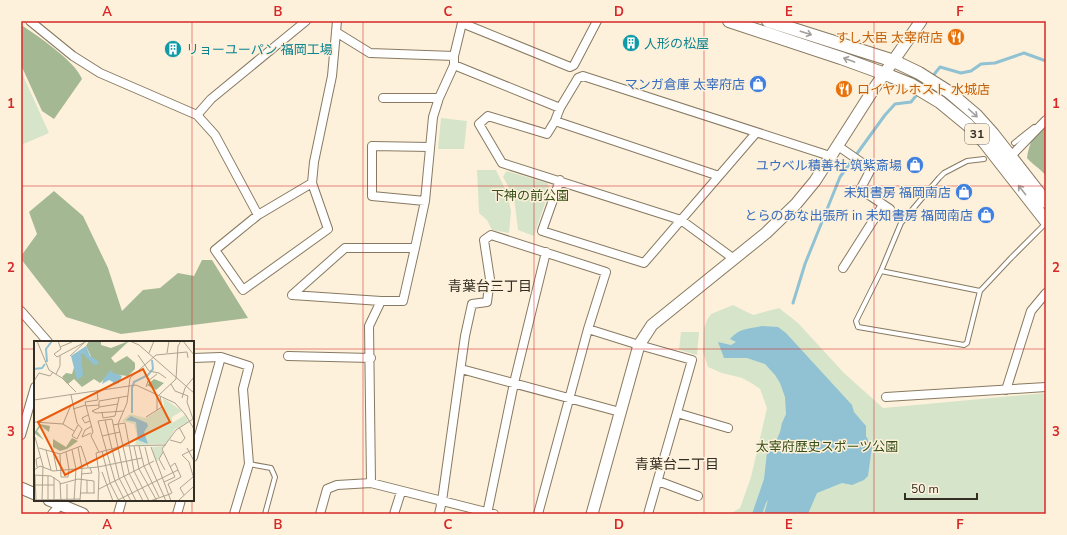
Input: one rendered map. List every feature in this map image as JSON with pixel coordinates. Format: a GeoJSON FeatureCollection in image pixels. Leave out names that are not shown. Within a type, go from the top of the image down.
{"type":"FeatureCollection","features":[{"type":"Feature","properties":{"kind":"main road","name":"31"},"geometry":{"type":"LineString","coordinates":[[729,21],[885,74],[910,84],[940,102],[968,125],[985,143],[1046,222]]}},
{"type":"Feature","properties":{"kind":"main road","name":"31"},"geometry":{"type":"LineString","coordinates":[[768,21],[894,61],[919,73],[949,92],[976,115],[993,134],[1046,202]]}},
{"type":"Feature","properties":{"kind":"street"},"geometry":{"type":"LineString","coordinates":[[30,21],[73,56],[100,73],[197,115],[215,135],[258,215]]}},
{"type":"Feature","properties":{"kind":"street"},"geometry":{"type":"LineString","coordinates":[[197,115],[211,99],[306,21]]}},
{"type":"Feature","properties":{"kind":"street"},"geometry":{"type":"LineString","coordinates":[[312,183],[258,215],[215,250],[243,290],[328,229],[312,183],[314,162],[332,76],[337,21]]}},
{"type":"Feature","properties":{"kind":"street"},"geometry":{"type":"LineString","coordinates":[[415,248],[345,248],[292,294],[381,301],[403,300],[415,248],[425,201],[434,117],[440,98],[454,65],[454,56],[462,23],[570,66],[574,65],[597,21]]}},
{"type":"Feature","properties":{"kind":"street"},"geometry":{"type":"LineString","coordinates":[[592,514],[639,346],[652,325],[766,233],[796,204],[815,181],[830,156],[921,21]]}},
{"type":"Feature","properties":{"kind":"street"},"geometry":{"type":"LineString","coordinates":[[336,32],[370,53],[454,56]]}},
{"type":"Feature","properties":{"kind":"street"},"geometry":{"type":"LineString","coordinates":[[454,65],[560,108]]}},
{"type":"Feature","properties":{"kind":"street"},"geometry":{"type":"LineString","coordinates":[[734,259],[682,220],[502,162],[479,124],[488,116],[547,134],[555,121],[560,108],[578,78],[583,76],[830,156]]}},
{"type":"Feature","properties":{"kind":"street"},"geometry":{"type":"LineString","coordinates":[[383,98],[440,98]]}},
{"type":"Feature","properties":{"kind":"street"},"geometry":{"type":"LineString","coordinates":[[1010,157],[1046,119]]}},
{"type":"Feature","properties":{"kind":"street"},"geometry":{"type":"LineString","coordinates":[[555,121],[719,176]]}},
{"type":"Feature","properties":{"kind":"street"},"geometry":{"type":"LineString","coordinates":[[560,180],[542,231],[644,263],[756,133]]}},
{"type":"Feature","properties":{"kind":"street"},"geometry":{"type":"LineString","coordinates":[[425,201],[372,196],[372,146],[430,148]]}},
{"type":"Feature","properties":{"kind":"street"},"geometry":{"type":"LineString","coordinates":[[838,146],[871,169],[861,188],[887,207],[842,268]]}},
{"type":"Feature","properties":{"kind":"street"},"geometry":{"type":"LineString","coordinates":[[439,514],[472,304],[487,302],[490,279],[484,240],[490,235],[606,272],[588,329],[538,514]]}},
{"type":"Feature","properties":{"kind":"street"},"geometry":{"type":"LineString","coordinates":[[320,514],[327,489],[337,485],[371,483],[401,492],[490,513],[514,383],[546,252]]}},
{"type":"Feature","properties":{"kind":"street"},"geometry":{"type":"LineString","coordinates":[[1006,390],[1031,311],[1046,293]]}},
{"type":"Feature","properties":{"kind":"street"},"geometry":{"type":"LineString","coordinates":[[371,483],[370,326],[381,301]]}},
{"type":"Feature","properties":{"kind":"street"},"geometry":{"type":"LineString","coordinates":[[21,311],[47,341]]}},
{"type":"Feature","properties":{"kind":"street"},"geometry":{"type":"LineString","coordinates":[[588,329],[639,346],[692,360],[648,514]]}},
{"type":"Feature","properties":{"kind":"street"},"geometry":{"type":"LineString","coordinates":[[288,356],[371,358]]}},
{"type":"Feature","properties":{"kind":"street"},"geometry":{"type":"LineString","coordinates":[[194,358],[221,357],[249,366],[244,389],[249,464],[234,514]]}},
{"type":"Feature","properties":{"kind":"street"},"geometry":{"type":"LineString","coordinates":[[194,453],[221,357]]}},
{"type":"Feature","properties":{"kind":"street"},"geometry":{"type":"LineString","coordinates":[[461,369],[620,412]]}},
{"type":"Feature","properties":{"kind":"street"},"geometry":{"type":"LineString","coordinates":[[886,397],[1046,387]]}},
{"type":"Feature","properties":{"kind":"street"},"geometry":{"type":"LineString","coordinates":[[21,435],[34,391]]}},
{"type":"Feature","properties":{"kind":"street"},"geometry":{"type":"LineString","coordinates":[[677,413],[728,428]]}},
{"type":"Feature","properties":{"kind":"street"},"geometry":{"type":"LineString","coordinates":[[658,481],[698,496]]}},
{"type":"Feature","properties":{"kind":"street"},"geometry":{"type":"LineString","coordinates":[[21,488],[34,494]]}},
{"type":"Feature","properties":{"kind":"street"},"geometry":{"type":"LineString","coordinates":[[394,514],[401,492]]}},
{"type":"Feature","properties":{"kind":"street"},"geometry":{"type":"LineString","coordinates":[[118,514],[122,501]]}},
{"type":"Feature","properties":{"kind":"street"},"geometry":{"type":"LineString","coordinates":[[177,514],[181,501]]}},
{"type":"Feature","properties":{"kind":"street"},"geometry":{"type":"LineString","coordinates":[[52,514],[61,502],[83,514]]}},
{"type":"Feature","properties":{"kind":"lane"},"geometry":{"type":"LineString","coordinates":[[1014,143],[1046,119]]}},
{"type":"Feature","properties":{"kind":"lane"},"geometry":{"type":"LineString","coordinates":[[984,159],[967,161],[944,173],[901,223],[881,271],[856,321],[858,327],[964,344],[967,343],[980,291],[1046,222]]}},
{"type":"Feature","properties":{"kind":"lane"},"geometry":{"type":"LineString","coordinates":[[881,271],[980,291]]}},
{"type":"Feature","properties":{"kind":"lane"},"geometry":{"type":"LineString","coordinates":[[249,464],[271,468],[275,477],[265,514]]}},
{"type":"Feature","properties":{"kind":"green space"},"geometry":{"type":"Polygon","coordinates":[[[21,25],[46,42],[64,57],[78,72],[82,79],[54,119],[42,111],[21,65],[21,25]]]}},
{"type":"Feature","properties":{"kind":"green space"},"geometry":{"type":"Polygon","coordinates":[[[21,71],[49,133],[21,145],[21,71]]]}},
{"type":"Feature","properties":{"kind":"green space"},"geometry":{"type":"Polygon","coordinates":[[[441,118],[467,121],[464,149],[438,149],[441,118]]]}},
{"type":"Feature","properties":{"kind":"green space"},"geometry":{"type":"Polygon","coordinates":[[[1046,125],[1046,176],[1027,158],[1033,139],[1038,131],[1046,125]]]}},
{"type":"Feature","properties":{"kind":"green space"},"geometry":{"type":"Polygon","coordinates":[[[477,170],[496,170],[507,193],[511,211],[509,233],[492,230],[487,220],[479,213],[477,170]]]}},
{"type":"Feature","properties":{"kind":"green space","name":"下神の前公園"},"geometry":{"type":"Polygon","coordinates":[[[506,171],[547,183],[550,188],[534,236],[518,230],[514,197],[503,177],[506,171]]]}},
{"type":"Feature","properties":{"kind":"green space"},"geometry":{"type":"Polygon","coordinates":[[[54,191],[83,216],[108,268],[122,311],[143,290],[160,288],[178,273],[194,276],[202,260],[212,260],[248,318],[121,334],[66,317],[21,259],[21,256],[37,234],[29,212],[54,191]]]}},
{"type":"Feature","properties":{"kind":"green space","name":"太宰府歴史スポーツ公園"},"geometry":{"type":"Polygon","coordinates":[[[733,305],[753,315],[779,308],[798,323],[844,373],[883,408],[1046,393],[1046,514],[730,514],[740,508],[751,477],[767,408],[760,389],[742,378],[722,373],[708,367],[703,352],[704,328],[707,320],[711,314],[733,305]]]}},
{"type":"Feature","properties":{"kind":"green space"},"geometry":{"type":"Polygon","coordinates":[[[681,332],[699,332],[697,355],[679,350],[681,332]]]}},
{"type":"Feature","properties":{"kind":"water"},"geometry":{"type":"Polygon","coordinates":[[[762,326],[778,327],[786,333],[852,405],[854,412],[866,426],[866,436],[872,447],[868,476],[864,480],[852,485],[842,483],[817,493],[808,514],[764,514],[768,500],[762,514],[752,514],[764,479],[767,452],[771,445],[774,446],[786,414],[785,397],[780,383],[765,364],[747,358],[724,358],[718,342],[731,345],[736,342],[730,339],[733,335],[744,330],[762,326]]]}},
{"type":"Feature","properties":{"kind":"waterway"},"geometry":{"type":"LineString","coordinates":[[932,77],[940,67],[961,73],[971,71],[981,64],[995,63],[1024,53],[1046,61]]}},
{"type":"Feature","properties":{"kind":"waterway"},"geometry":{"type":"LineString","coordinates":[[793,303],[805,264],[840,177],[885,115],[895,104],[911,102],[919,92]]}},
{"type":"Feature","properties":{"kind":"place","name":"すし大臣 太宰府店"},"geometry":{"type":"Point","coordinates":[956,37]}},
{"type":"Feature","properties":{"kind":"place","name":"人形の松屋"},"geometry":{"type":"Point","coordinates":[631,43]}},
{"type":"Feature","properties":{"kind":"place","name":"リョーユーパン 福岡工場"},"geometry":{"type":"Point","coordinates":[173,49]}},
{"type":"Feature","properties":{"kind":"place","name":"マンガ倉庫 太宰府店"},"geometry":{"type":"Point","coordinates":[758,84]}},
{"type":"Feature","properties":{"kind":"place","name":"ロイヤルホスト 水城店"},"geometry":{"type":"Point","coordinates":[844,89]}},
{"type":"Feature","properties":{"kind":"place","name":"ユウベル積善社 筑紫斎場"},"geometry":{"type":"Point","coordinates":[915,165]}},
{"type":"Feature","properties":{"kind":"place","name":"未知書房 福岡南店"},"geometry":{"type":"Point","coordinates":[964,192]}},
{"type":"Feature","properties":{"kind":"place","name":"とらのあな出張所 in 未知書房 福岡南店"},"geometry":{"type":"Point","coordinates":[986,215]}},
{"type":"Feature","properties":{"kind":"district","name":"青葉台三丁目"},"geometry":{"type":"Point","coordinates":[490,286]}},
{"type":"Feature","properties":{"kind":"district","name":"青葉台二丁目"},"geometry":{"type":"Point","coordinates":[677,464]}}]}
